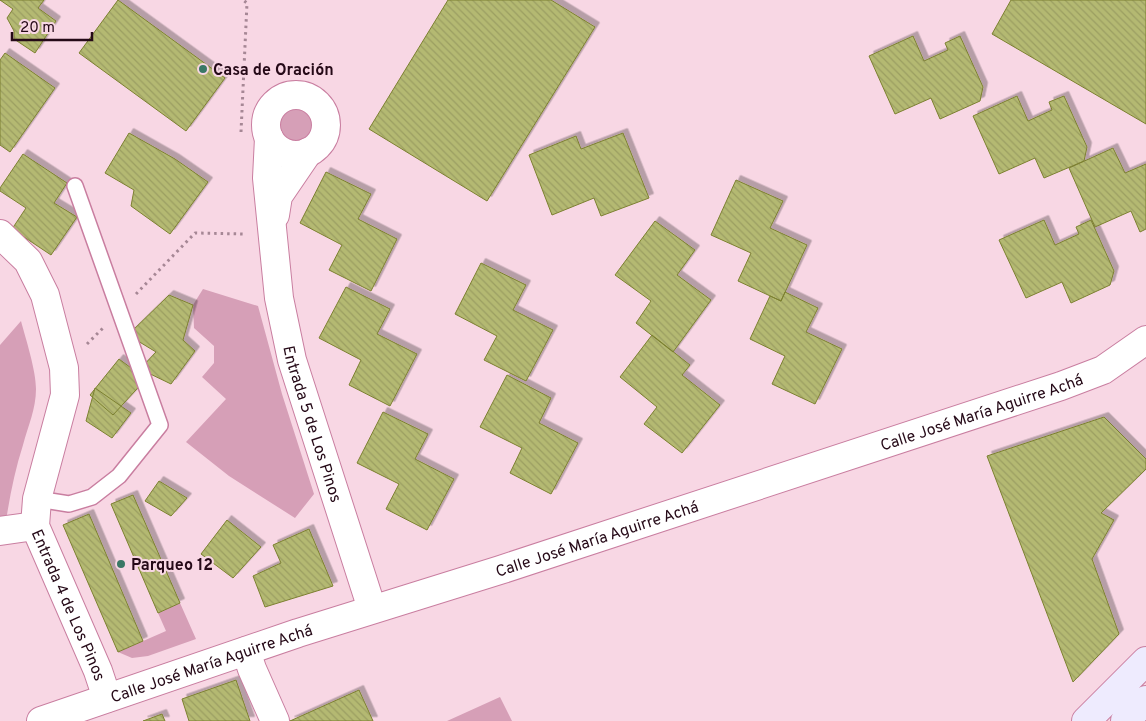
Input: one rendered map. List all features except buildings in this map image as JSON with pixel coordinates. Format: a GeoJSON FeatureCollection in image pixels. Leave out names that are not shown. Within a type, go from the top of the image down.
{"type":"FeatureCollection","features":[{"type":"Feature","properties":{"kind":"main road"},"geometry":{"type":"LineString","coordinates":[[1086,721],[1146,660]]}},
{"type":"Feature","properties":{"kind":"main road"},"geometry":{"type":"LineString","coordinates":[[1125,721],[1146,700]]}},
{"type":"Feature","properties":{"kind":"street","name":"Entrada 5 de Los Pinos"},"geometry":{"type":"LineString","coordinates":[[272,234],[278,196],[308,152],[317,147],[326,129],[325,118],[321,109],[305,97],[284,98],[270,110],[267,119],[269,138],[267,178],[272,234],[279,298],[292,360],[372,609]]}},
{"type":"Feature","properties":{"kind":"street"},"geometry":{"type":"LineString","coordinates":[[269,138],[281,151],[299,155],[308,152]]}},
{"type":"Feature","properties":{"kind":"street","name":"Entrada 4 de Los Pinos"},"geometry":{"type":"LineString","coordinates":[[0,234],[28,261],[45,295],[64,368],[65,396],[37,499],[34,526],[98,671],[97,708]]}},
{"type":"Feature","properties":{"kind":"street","name":"Calle José María Aguirre Achá"},"geometry":{"type":"LineString","coordinates":[[41,721],[97,708],[246,651],[1061,386],[1103,370],[1146,340]]}},
{"type":"Feature","properties":{"kind":"street"},"geometry":{"type":"LineString","coordinates":[[0,531],[34,526]]}},
{"type":"Feature","properties":{"kind":"street"},"geometry":{"type":"LineString","coordinates":[[246,651],[275,721]]}},
{"type":"Feature","properties":{"kind":"lane"},"geometry":{"type":"LineString","coordinates":[[37,499],[69,504],[92,497],[119,476],[160,425],[75,186]]}},
{"type":"Feature","properties":{"kind":"path"},"geometry":{"type":"LineString","coordinates":[[241,140],[247,3],[243,0]]}},
{"type":"Feature","properties":{"kind":"path"},"geometry":{"type":"LineString","coordinates":[[133,297],[195,232],[272,234]]}},
{"type":"Feature","properties":{"kind":"path"},"geometry":{"type":"LineString","coordinates":[[64,368],[106,325]]}},
{"type":"Feature","properties":{"kind":"shaded area"},"geometry":{"type":"Polygon","coordinates":[[[295,107],[308,112],[313,125],[308,138],[295,143],[282,138],[277,125],[282,112],[295,107]]]}},
{"type":"Feature","properties":{"kind":"shaded area"},"geometry":{"type":"Polygon","coordinates":[[[203,289],[258,306],[282,394],[314,494],[295,518],[229,476],[186,442],[226,399],[202,377],[214,363],[214,346],[194,328],[193,305],[203,289]]]}},
{"type":"Feature","properties":{"kind":"shaded area"},"geometry":{"type":"Polygon","coordinates":[[[21,321],[34,373],[36,396],[15,473],[6,521],[0,522],[0,345],[21,321]]]}},
{"type":"Feature","properties":{"kind":"shaded area"},"geometry":{"type":"Polygon","coordinates":[[[180,603],[196,639],[148,656],[132,658],[118,652],[166,631],[158,613],[180,603]]]}},
{"type":"Feature","properties":{"kind":"shaded area"},"geometry":{"type":"Polygon","coordinates":[[[500,697],[512,721],[447,721],[500,697]]]}},
{"type":"Feature","properties":{"kind":"place","name":"Casa de Oración"},"geometry":{"type":"Point","coordinates":[203,69]}},
{"type":"Feature","properties":{"kind":"place","name":"Parqueo 12"},"geometry":{"type":"Point","coordinates":[121,564]}}]}
